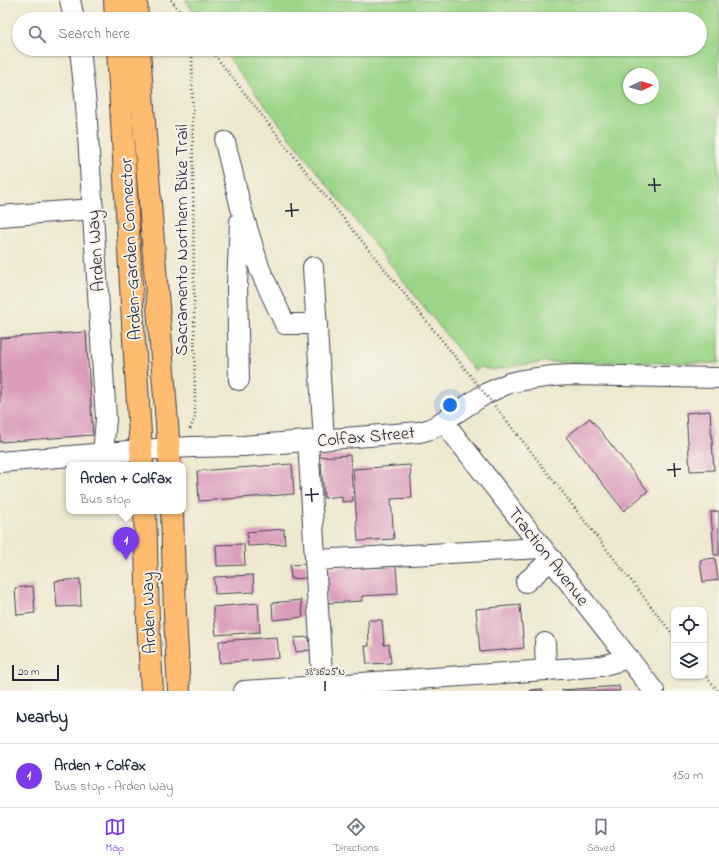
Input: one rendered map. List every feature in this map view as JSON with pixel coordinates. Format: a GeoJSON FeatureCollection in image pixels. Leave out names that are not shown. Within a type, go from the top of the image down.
{"type":"FeatureCollection","features":[{"type":"Feature","properties":{"kind":"main road"},"geometry":{"type":"LineString","coordinates":[[115,0],[116,12]]}},
{"type":"Feature","properties":{"kind":"main road"},"geometry":{"type":"LineString","coordinates":[[136,0],[137,12]]}},
{"type":"Feature","properties":{"kind":"main road","name":"Arden-Garden Connector"},"geometry":{"type":"LineString","coordinates":[[118,56],[142,457]]}},
{"type":"Feature","properties":{"kind":"main road","name":"Arden-Garden Connector"},"geometry":{"type":"LineString","coordinates":[[139,57],[169,457]]}},
{"type":"Feature","properties":{"kind":"main road","name":"Arden Way"},"geometry":{"type":"LineString","coordinates":[[145,514],[148,620],[152,691]]}},
{"type":"Feature","properties":{"kind":"main road","name":"Arden Way"},"geometry":{"type":"LineString","coordinates":[[172,514],[175,614],[180,691]]}},
{"type":"Feature","properties":{"kind":"street"},"geometry":{"type":"LineString","coordinates":[[70,0],[73,12]]}},
{"type":"Feature","properties":{"kind":"street","name":"Arden Way"},"geometry":{"type":"LineString","coordinates":[[81,56],[84,78],[106,419],[103,453]]}},
{"type":"Feature","properties":{"kind":"street"},"geometry":{"type":"LineString","coordinates":[[225,142],[241,208],[260,270],[285,324],[317,324]]}},
{"type":"Feature","properties":{"kind":"street"},"geometry":{"type":"LineString","coordinates":[[239,380],[237,284],[241,208]]}},
{"type":"Feature","properties":{"kind":"street"},"geometry":{"type":"LineString","coordinates":[[0,216],[93,209]]}},
{"type":"Feature","properties":{"kind":"street"},"geometry":{"type":"LineString","coordinates":[[313,268],[317,324],[315,560],[323,688]]}},
{"type":"Feature","properties":{"kind":"street","name":"Colfax Street"},"geometry":{"type":"LineString","coordinates":[[0,462],[103,453],[142,457],[169,457],[243,446],[418,432],[431,429],[485,394],[509,383],[537,377],[572,375],[718,382]]}},
{"type":"Feature","properties":{"kind":"street","name":"Traction Avenue"},"geometry":{"type":"LineString","coordinates":[[444,421],[462,447],[654,691]]}},
{"type":"Feature","properties":{"kind":"street"},"geometry":{"type":"LineString","coordinates":[[315,560],[547,554]]}},
{"type":"Feature","properties":{"kind":"street"},"geometry":{"type":"LineString","coordinates":[[526,582],[547,554]]}},
{"type":"Feature","properties":{"kind":"street"},"geometry":{"type":"LineString","coordinates":[[545,643],[546,670]]}},
{"type":"Feature","properties":{"kind":"street"},"geometry":{"type":"LineString","coordinates":[[244,691],[323,688],[601,666],[628,658]]}},
{"type":"Feature","properties":{"kind":"path"},"geometry":{"type":"LineString","coordinates":[[171,0],[180,12]]}},
{"type":"Feature","properties":{"kind":"path","name":"Sacramento Northern Bike Trail"},"geometry":{"type":"LineString","coordinates":[[190,430],[195,417],[192,56]]}},
{"type":"Feature","properties":{"kind":"path"},"geometry":{"type":"LineString","coordinates":[[216,56],[458,359],[671,632]]}},
{"type":"Feature","properties":{"kind":"path"},"geometry":{"type":"LineString","coordinates":[[707,678],[718,691]]}},
{"type":"Feature","properties":{"kind":"green space"},"geometry":{"type":"Polygon","coordinates":[[[185,0],[719,0],[719,363],[542,362],[492,370],[480,367],[475,371],[294,143],[227,56],[707,56],[707,12],[194,12],[185,0]]]}},
{"type":"Feature","properties":{"kind":"building"},"geometry":{"type":"Polygon","coordinates":[[[86,332],[93,435],[0,442],[0,338],[86,332]]]}},
{"type":"Feature","properties":{"kind":"building"},"geometry":{"type":"Polygon","coordinates":[[[710,411],[714,470],[690,471],[686,413],[710,411]]]}},
{"type":"Feature","properties":{"kind":"building"},"geometry":{"type":"Polygon","coordinates":[[[590,418],[648,491],[624,511],[566,437],[590,418]]]}},
{"type":"Feature","properties":{"kind":"building"},"geometry":{"type":"Polygon","coordinates":[[[350,455],[353,501],[342,502],[342,496],[324,498],[321,464],[318,464],[318,457],[350,455]]]}},
{"type":"Feature","properties":{"kind":"building"},"geometry":{"type":"Polygon","coordinates":[[[292,464],[294,494],[199,501],[197,471],[292,464]]]}},
{"type":"Feature","properties":{"kind":"building"},"geometry":{"type":"Polygon","coordinates":[[[410,465],[412,498],[391,499],[394,539],[358,541],[353,469],[410,465]]]}},
{"type":"Feature","properties":{"kind":"building"},"geometry":{"type":"Polygon","coordinates":[[[719,511],[719,555],[714,555],[711,512],[719,511]]]}},
{"type":"Feature","properties":{"kind":"building"},"geometry":{"type":"Polygon","coordinates":[[[284,529],[285,544],[248,546],[247,532],[284,529]]]}},
{"type":"Feature","properties":{"kind":"building"},"geometry":{"type":"Polygon","coordinates":[[[244,544],[245,565],[217,566],[216,545],[244,544]]]}},
{"type":"Feature","properties":{"kind":"building"},"geometry":{"type":"Polygon","coordinates":[[[715,558],[718,580],[703,582],[700,560],[715,558]]]}},
{"type":"Feature","properties":{"kind":"building"},"geometry":{"type":"Polygon","coordinates":[[[306,564],[306,578],[291,579],[290,565],[306,564]]]}},
{"type":"Feature","properties":{"kind":"building"},"geometry":{"type":"Polygon","coordinates":[[[360,566],[360,568],[396,566],[398,594],[362,596],[362,601],[327,603],[324,569],[360,566]]]}},
{"type":"Feature","properties":{"kind":"building"},"geometry":{"type":"Polygon","coordinates":[[[253,575],[254,592],[215,594],[214,577],[253,575]]]}},
{"type":"Feature","properties":{"kind":"building"},"geometry":{"type":"Polygon","coordinates":[[[80,579],[81,606],[57,607],[55,581],[80,579]]]}},
{"type":"Feature","properties":{"kind":"building"},"geometry":{"type":"Polygon","coordinates":[[[33,586],[35,613],[17,615],[15,588],[33,586]]]}},
{"type":"Feature","properties":{"kind":"building"},"geometry":{"type":"Polygon","coordinates":[[[301,600],[303,617],[273,620],[272,603],[301,600]]]}},
{"type":"Feature","properties":{"kind":"building"},"geometry":{"type":"Polygon","coordinates":[[[258,603],[260,632],[216,635],[213,607],[258,603]]]}},
{"type":"Feature","properties":{"kind":"building"},"geometry":{"type":"Polygon","coordinates":[[[520,605],[524,648],[480,652],[476,609],[520,605]]]}},
{"type":"Feature","properties":{"kind":"building"},"geometry":{"type":"Polygon","coordinates":[[[368,620],[382,620],[384,645],[389,644],[391,663],[367,664],[365,646],[369,646],[368,620]]]}},
{"type":"Feature","properties":{"kind":"building"},"geometry":{"type":"Polygon","coordinates":[[[277,637],[279,658],[220,663],[219,641],[277,637]]]}},
{"type":"Feature","properties":{"kind":"building"},"geometry":{"type":"Polygon","coordinates":[[[309,637],[311,650],[296,652],[294,638],[309,637]]]}},
{"type":"Feature","properties":{"kind":"building"},"geometry":{"type":"Polygon","coordinates":[[[619,686],[620,691],[562,691],[562,690],[619,686]]]}},
{"type":"Feature","properties":{"kind":"building"},"geometry":{"type":"Polygon","coordinates":[[[542,689],[543,691],[530,691],[530,690],[542,689]]]}},
{"type":"Feature","properties":{"kind":"place","name":"Arden + Colfax"},"geometry":{"type":"Point","coordinates":[126,560]}}]}
